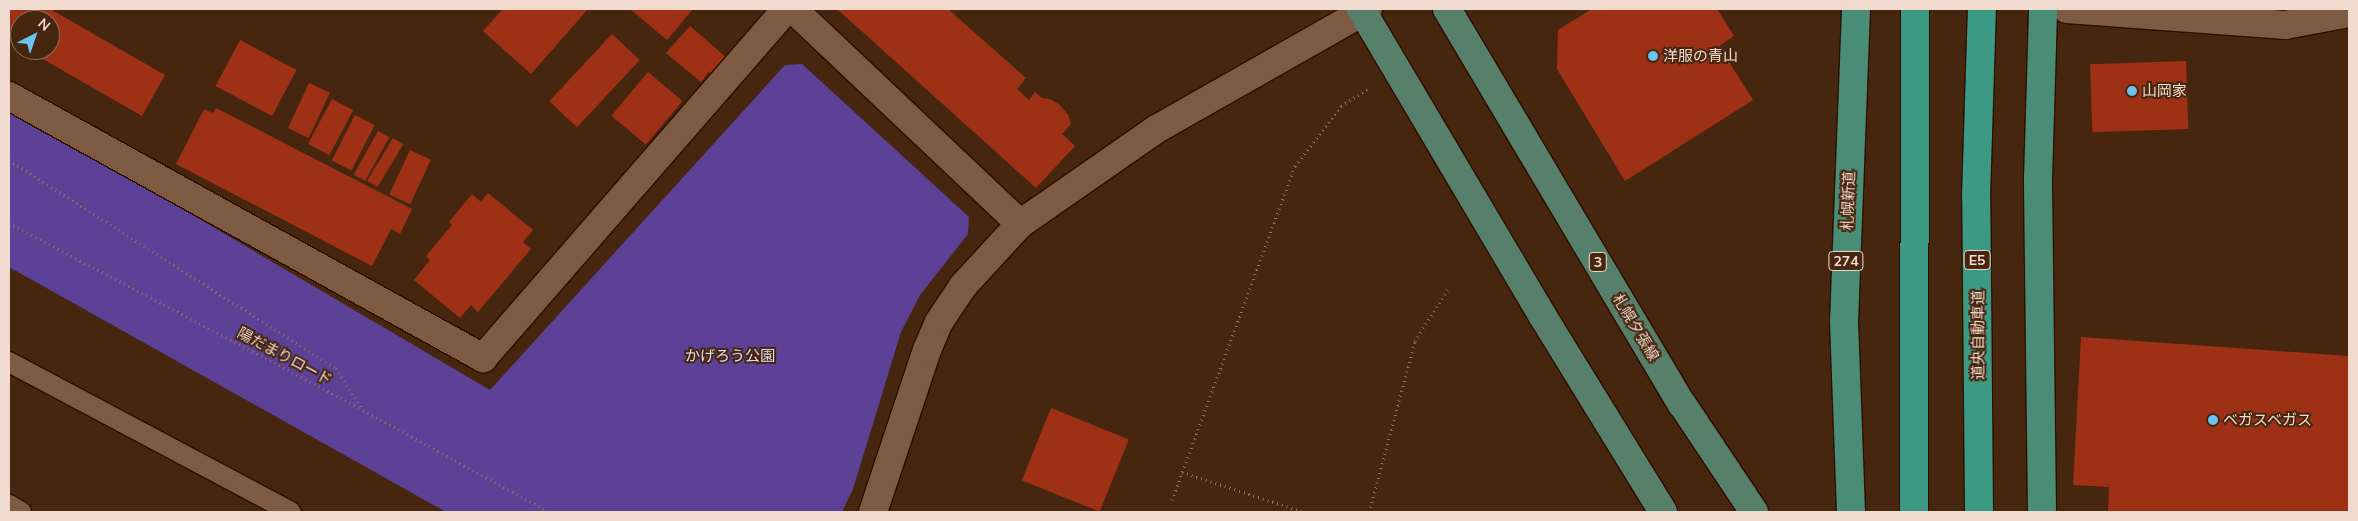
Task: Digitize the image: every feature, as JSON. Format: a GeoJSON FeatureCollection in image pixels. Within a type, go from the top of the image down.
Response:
{"type":"FeatureCollection","features":[{"type":"Feature","properties":{"kind":"highway","name":"札幌新道"},"geometry":{"type":"LineString","coordinates":[[1851,512],[1844,322],[1856,9]]}},
{"type":"Feature","properties":{"kind":"highway"},"geometry":{"type":"LineString","coordinates":[[1914,512],[1915,9]]}},
{"type":"Feature","properties":{"kind":"highway","name":"道央自動車道"},"geometry":{"type":"LineString","coordinates":[[1979,512],[1976,197],[1982,9]]}},
{"type":"Feature","properties":{"kind":"highway"},"geometry":{"type":"LineString","coordinates":[[2042,512],[2038,180],[2044,9]]}},
{"type":"Feature","properties":{"kind":"main road","name":"札幌夕張線"},"geometry":{"type":"LineString","coordinates":[[1447,9],[1682,404],[1754,512]]}},
{"type":"Feature","properties":{"kind":"main road"},"geometry":{"type":"LineString","coordinates":[[1364,10],[1397,71],[1542,315],[1663,512]]}},
{"type":"Feature","properties":{"kind":"street"},"geometry":{"type":"LineString","coordinates":[[9,96],[483,358],[786,9]]}},
{"type":"Feature","properties":{"kind":"street"},"geometry":{"type":"LineString","coordinates":[[793,9],[1020,224]]}},
{"type":"Feature","properties":{"kind":"street"},"geometry":{"type":"LineString","coordinates":[[2067,9],[2285,25],[2349,13]]}},
{"type":"Feature","properties":{"kind":"street"},"geometry":{"type":"LineString","coordinates":[[874,512],[927,350],[939,322],[963,286],[1020,224],[1155,130],[1364,10]]}},
{"type":"Feature","properties":{"kind":"lane"},"geometry":{"type":"LineString","coordinates":[[9,362],[291,512]]}},
{"type":"Feature","properties":{"kind":"lane"},"geometry":{"type":"LineString","coordinates":[[9,506],[21,512]]}},
{"type":"Feature","properties":{"kind":"path"},"geometry":{"type":"LineString","coordinates":[[1172,500],[1295,166],[1341,106],[1397,71]]}},
{"type":"Feature","properties":{"kind":"path"},"geometry":{"type":"LineString","coordinates":[[9,160],[336,368],[363,410]]}},
{"type":"Feature","properties":{"kind":"path","name":"陽だまりロード"},"geometry":{"type":"LineString","coordinates":[[9,223],[363,410],[549,512]]}},
{"type":"Feature","properties":{"kind":"path"},"geometry":{"type":"LineString","coordinates":[[1369,512],[1415,341],[1448,289]]}},
{"type":"Feature","properties":{"kind":"path"},"geometry":{"type":"LineString","coordinates":[[1182,472],[1304,512]]}},
{"type":"Feature","properties":{"kind":"green space","name":"かげろう公園"},"geometry":{"type":"Polygon","coordinates":[[[802,64],[969,217],[968,234],[920,295],[901,332],[853,489],[842,512],[446,512],[9,267],[9,107],[490,390],[785,65],[802,64]]]}},
{"type":"Feature","properties":{"kind":"building"},"geometry":{"type":"Polygon","coordinates":[[[9,9],[52,10],[10,10],[9,40],[9,9]]]}},
{"type":"Feature","properties":{"kind":"building"},"geometry":{"type":"Polygon","coordinates":[[[503,9],[588,9],[531,74],[483,31],[503,9]]]}},
{"type":"Feature","properties":{"kind":"building"},"geometry":{"type":"Polygon","coordinates":[[[630,9],[693,9],[667,40],[630,9]]]}},
{"type":"Feature","properties":{"kind":"building"},"geometry":{"type":"Polygon","coordinates":[[[837,9],[948,9],[1026,78],[1017,89],[1029,100],[1035,92],[1042,98],[1050,99],[1060,105],[1068,115],[1071,124],[1062,134],[1075,146],[1036,188],[837,9]]]}},
{"type":"Feature","properties":{"kind":"building"},"geometry":{"type":"Polygon","coordinates":[[[1592,9],[1717,9],[1734,36],[1719,46],[1753,100],[1625,181],[1557,69],[1558,30],[1592,9]]]}},
{"type":"Feature","properties":{"kind":"building"},"geometry":{"type":"Polygon","coordinates":[[[60,15],[165,75],[142,116],[44,60],[60,60],[60,15]]]}},
{"type":"Feature","properties":{"kind":"building"},"geometry":{"type":"Polygon","coordinates":[[[690,26],[728,59],[714,76],[709,72],[701,82],[666,53],[690,26]]]}},
{"type":"Feature","properties":{"kind":"building"},"geometry":{"type":"Polygon","coordinates":[[[612,34],[640,60],[577,127],[549,101],[612,34]]]}},
{"type":"Feature","properties":{"kind":"building"},"geometry":{"type":"Polygon","coordinates":[[[240,40],[297,70],[272,116],[216,86],[240,40]]]}},
{"type":"Feature","properties":{"kind":"building"},"geometry":{"type":"Polygon","coordinates":[[[2186,61],[2188,129],[2092,132],[2090,64],[2186,61]]]}},
{"type":"Feature","properties":{"kind":"building"},"geometry":{"type":"Polygon","coordinates":[[[648,72],[682,101],[646,145],[611,116],[648,72]]]}},
{"type":"Feature","properties":{"kind":"building"},"geometry":{"type":"Polygon","coordinates":[[[309,83],[330,93],[309,138],[288,128],[309,83]]]}},
{"type":"Feature","properties":{"kind":"building"},"geometry":{"type":"Polygon","coordinates":[[[332,99],[353,110],[329,155],[308,144],[332,99]]]}},
{"type":"Feature","properties":{"kind":"building"},"geometry":{"type":"Polygon","coordinates":[[[216,108],[412,209],[400,234],[391,229],[372,266],[176,164],[204,109],[213,113],[216,108]]]}},
{"type":"Feature","properties":{"kind":"building"},"geometry":{"type":"Polygon","coordinates":[[[355,115],[375,125],[351,170],[332,160],[355,115]]]}},
{"type":"Feature","properties":{"kind":"building"},"geometry":{"type":"Polygon","coordinates":[[[378,131],[389,137],[365,181],[354,175],[378,131]]]}},
{"type":"Feature","properties":{"kind":"building"},"geometry":{"type":"Polygon","coordinates":[[[393,138],[403,144],[378,187],[367,181],[393,138]]]}},
{"type":"Feature","properties":{"kind":"building"},"geometry":{"type":"Polygon","coordinates":[[[410,150],[431,160],[410,204],[389,194],[410,150]]]}},
{"type":"Feature","properties":{"kind":"building"},"geometry":{"type":"Polygon","coordinates":[[[488,193],[533,230],[523,242],[531,249],[478,312],[471,305],[460,318],[414,280],[430,260],[426,256],[452,225],[449,222],[472,194],[481,202],[488,193]]]}},
{"type":"Feature","properties":{"kind":"building","name":"ベガスベガス"},"geometry":{"type":"Polygon","coordinates":[[[2081,337],[2349,356],[2349,512],[2108,512],[2109,487],[2073,485],[2081,337]]]}},
{"type":"Feature","properties":{"kind":"building"},"geometry":{"type":"Polygon","coordinates":[[[1051,408],[1129,439],[1100,512],[1022,480],[1051,408]]]}},
{"type":"Feature","properties":{"kind":"place","name":"洋服の青山"},"geometry":{"type":"Point","coordinates":[1653,56]}},
{"type":"Feature","properties":{"kind":"place","name":"山岡家"},"geometry":{"type":"Point","coordinates":[2132,91]}},
{"type":"Feature","properties":{"kind":"place","name":"ベガスベガス"},"geometry":{"type":"Point","coordinates":[2213,420]}}]}
